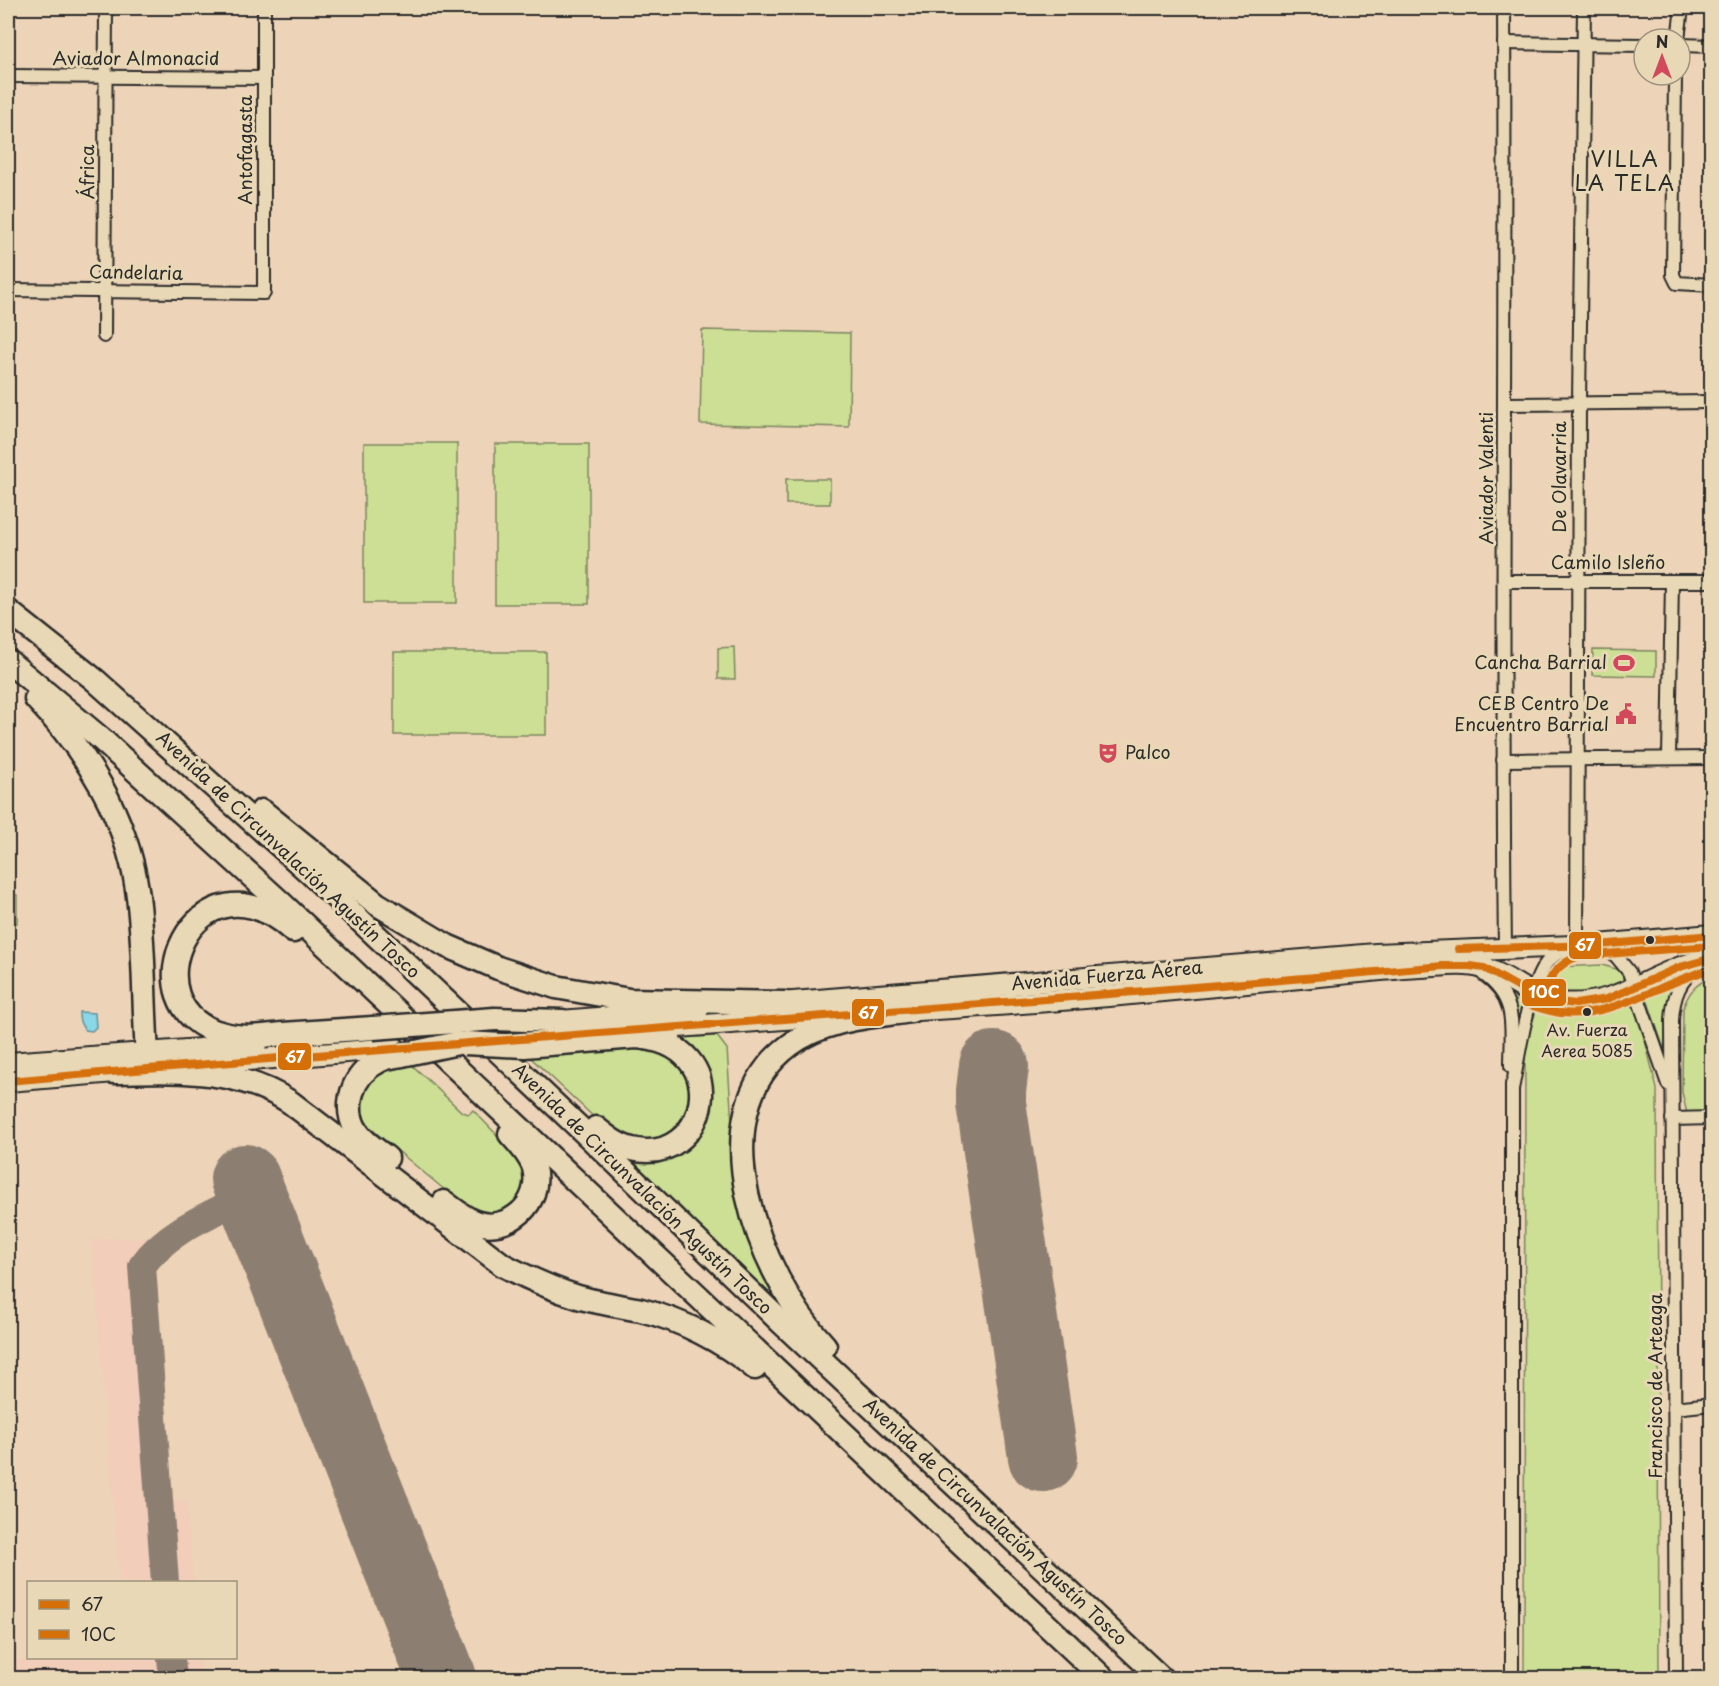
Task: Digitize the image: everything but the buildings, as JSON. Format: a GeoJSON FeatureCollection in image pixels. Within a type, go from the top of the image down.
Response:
{"type":"FeatureCollection","features":[{"type":"Feature","properties":{"kind":"highway"},"geometry":{"type":"LineString","coordinates":[[8,611],[106,670],[244,796],[432,976],[609,1138],[632,1149],[642,1151],[664,1148],[684,1136],[697,1117],[701,1105],[700,1080],[688,1058],[670,1045],[649,1038],[636,1037],[521,1043],[461,1043],[399,1052],[368,1067],[357,1082],[350,1102],[350,1113],[359,1134],[465,1217],[485,1224],[507,1222],[517,1216],[531,1199],[536,1178],[530,1158],[507,1131],[463,1090],[426,1039],[358,991],[283,922],[257,908],[235,906],[208,913],[188,931],[182,941],[175,965],[178,993],[191,1015],[212,1030],[246,1037],[377,1031],[499,1022],[562,1021]]}},
{"type":"Feature","properties":{"kind":"highway","name":"Avenida de Circunvalación Agustín Tosco"},"geometry":{"type":"LineString","coordinates":[[8,611],[95,680],[308,871],[1161,1678]]}},
{"type":"Feature","properties":{"kind":"highway"},"geometry":{"type":"LineString","coordinates":[[8,661],[117,753],[280,902],[1103,1678]]}},
{"type":"Feature","properties":{"kind":"highway"},"geometry":{"type":"LineString","coordinates":[[8,675],[32,695],[76,746],[104,792],[119,827],[132,866],[138,896],[147,1053]]}},
{"type":"Feature","properties":{"kind":"highway"},"geometry":{"type":"LineString","coordinates":[[244,796],[377,904],[432,938],[498,968],[556,987],[629,1000],[785,1003]]}},
{"type":"Feature","properties":{"kind":"highway"},"geometry":{"type":"LineString","coordinates":[[894,1427],[792,1305],[774,1273],[748,1201],[743,1143],[747,1111],[755,1088],[766,1068],[790,1045],[806,1035],[833,1024],[912,1011]]}},
{"type":"Feature","properties":{"kind":"highway"},"geometry":{"type":"LineString","coordinates":[[114,1072],[208,1073],[242,1080],[279,1095],[503,1264],[534,1281],[563,1292],[675,1321],[735,1353],[770,1381],[839,1445],[916,1503]]}},
{"type":"Feature","properties":{"kind":"main road","name":"Avenida Fuerza Aérea"},"geometry":{"type":"LineString","coordinates":[[562,1021],[1376,954],[1598,945],[1712,935]]}},
{"type":"Feature","properties":{"kind":"main road","name":"Avenida Fuerza Aérea"},"geometry":{"type":"LineString","coordinates":[[521,1043],[819,1015],[912,1011],[1466,965],[1499,974],[1532,994],[1560,1002],[1576,1003],[1607,999],[1635,989],[1680,967],[1712,959]]}},
{"type":"Feature","properties":{"kind":"main road"},"geometry":{"type":"LineString","coordinates":[[1118,975],[1119,994]]}},
{"type":"Feature","properties":{"kind":"main road"},"geometry":{"type":"LineString","coordinates":[[8,1063],[147,1053],[377,1031]]}},
{"type":"Feature","properties":{"kind":"main road"},"geometry":{"type":"LineString","coordinates":[[8,1081],[399,1052]]}},
{"type":"Feature","properties":{"kind":"street","name":"África"},"geometry":{"type":"LineString","coordinates":[[104,336],[106,8]]}},
{"type":"Feature","properties":{"kind":"street","name":"Antofagasta"},"geometry":{"type":"LineString","coordinates":[[264,8],[264,293]]}},
{"type":"Feature","properties":{"kind":"street","name":"Aviador Valenti"},"geometry":{"type":"LineString","coordinates":[[1504,8],[1505,950]]}},
{"type":"Feature","properties":{"kind":"street","name":"De Olavarria"},"geometry":{"type":"LineString","coordinates":[[1577,946],[1576,760],[1584,8]]}},
{"type":"Feature","properties":{"kind":"street"},"geometry":{"type":"LineString","coordinates":[[1680,27],[1682,8]]}},
{"type":"Feature","properties":{"kind":"street"},"geometry":{"type":"LineString","coordinates":[[1504,43],[1632,45]]}},
{"type":"Feature","properties":{"kind":"street"},"geometry":{"type":"LineString","coordinates":[[1692,45],[1712,46]]}},
{"type":"Feature","properties":{"kind":"street","name":"Aviador Almonacid"},"geometry":{"type":"LineString","coordinates":[[8,76],[264,78]]}},
{"type":"Feature","properties":{"kind":"street"},"geometry":{"type":"LineString","coordinates":[[1675,87],[1673,275],[1677,283],[1712,285]]}},
{"type":"Feature","properties":{"kind":"street","name":"Candelaria"},"geometry":{"type":"LineString","coordinates":[[8,291],[264,293]]}},
{"type":"Feature","properties":{"kind":"street"},"geometry":{"type":"LineString","coordinates":[[1505,404],[1712,402]]}},
{"type":"Feature","properties":{"kind":"street","name":"Camilo Isleño"},"geometry":{"type":"LineString","coordinates":[[1504,581],[1712,581]]}},
{"type":"Feature","properties":{"kind":"street"},"geometry":{"type":"LineString","coordinates":[[1669,758],[1671,581]]}},
{"type":"Feature","properties":{"kind":"street"},"geometry":{"type":"LineString","coordinates":[[1503,760],[1712,758]]}},
{"type":"Feature","properties":{"kind":"street","name":"Francisco de Arteaga"},"geometry":{"type":"LineString","coordinates":[[1598,945],[1611,951],[1629,972],[1672,1093]]}},
{"type":"Feature","properties":{"kind":"street"},"geometry":{"type":"LineString","coordinates":[[1512,1089],[1532,994],[1540,973],[1550,959],[1563,950],[1577,946]]}},
{"type":"Feature","properties":{"kind":"street","name":"Francisco de Arteaga"},"geometry":{"type":"LineString","coordinates":[[1676,1678],[1671,1021],[1674,999],[1680,985],[1690,973],[1712,959]]}},
{"type":"Feature","properties":{"kind":"street"},"geometry":{"type":"LineString","coordinates":[[1466,965],[1495,983],[1506,997],[1511,1020],[1512,1678]]}},
{"type":"Feature","properties":{"kind":"street"},"geometry":{"type":"LineString","coordinates":[[1672,1119],[1712,1118]]}},
{"type":"Feature","properties":{"kind":"street"},"geometry":{"type":"LineString","coordinates":[[1674,1407],[1712,1404]]}},
{"type":"Feature","properties":{"kind":"shaded area"},"geometry":{"type":"Polygon","coordinates":[[[149,1237],[171,1502],[186,1501],[193,1581],[120,1581],[92,1240],[149,1237]]]}},
{"type":"Feature","properties":{"kind":"shaded area"},"geometry":{"type":"Polygon","coordinates":[[[198,1659],[200,1678],[8,1678],[8,1661],[198,1659]]]}},
{"type":"Feature","properties":{"kind":"green space"},"geometry":{"type":"Polygon","coordinates":[[[702,330],[850,333],[849,427],[700,424],[702,330]]]}},
{"type":"Feature","properties":{"kind":"green space"},"geometry":{"type":"Polygon","coordinates":[[[364,443],[457,443],[457,603],[364,603],[364,443]]]}},
{"type":"Feature","properties":{"kind":"green space"},"geometry":{"type":"Polygon","coordinates":[[[495,444],[589,444],[589,604],[495,604],[495,444]]]}},
{"type":"Feature","properties":{"kind":"green space"},"geometry":{"type":"Polygon","coordinates":[[[786,479],[830,479],[830,504],[786,504],[786,479]]]}},
{"type":"Feature","properties":{"kind":"green space"},"geometry":{"type":"Polygon","coordinates":[[[734,647],[735,679],[718,679],[718,648],[734,647]]]}},
{"type":"Feature","properties":{"kind":"green space","name":"Cancha Barrial"},"geometry":{"type":"Polygon","coordinates":[[[1593,650],[1656,651],[1656,676],[1592,675],[1593,650]]]}},
{"type":"Feature","properties":{"kind":"green space"},"geometry":{"type":"Polygon","coordinates":[[[394,652],[546,652],[546,735],[394,735],[394,652]]]}},
{"type":"Feature","properties":{"kind":"green space"},"geometry":{"type":"Polygon","coordinates":[[[8,895],[17,895],[17,923],[8,923],[8,895]]]}},
{"type":"Feature","properties":{"kind":"green space"},"geometry":{"type":"Polygon","coordinates":[[[1602,965],[1619,970],[1623,982],[1609,991],[1593,994],[1568,993],[1548,984],[1548,976],[1560,967],[1602,965]]]}},
{"type":"Feature","properties":{"kind":"green space"},"geometry":{"type":"Polygon","coordinates":[[[1711,977],[1711,1112],[1687,1114],[1682,1092],[1683,1009],[1693,989],[1711,977]]]}},
{"type":"Feature","properties":{"kind":"green space"},"geometry":{"type":"Polygon","coordinates":[[[1673,979],[1664,1049],[1644,990],[1673,979]]]}},
{"type":"Feature","properties":{"kind":"green space"},"geometry":{"type":"Polygon","coordinates":[[[1515,993],[1528,998],[1517,1038],[1515,993]]]}},
{"type":"Feature","properties":{"kind":"green space"},"geometry":{"type":"Polygon","coordinates":[[[1634,996],[1657,1089],[1659,1678],[1524,1678],[1525,1047],[1538,1004],[1634,996]]]}},
{"type":"Feature","properties":{"kind":"green space"},"geometry":{"type":"Polygon","coordinates":[[[717,1036],[727,1049],[735,1168],[781,1303],[746,1274],[621,1152],[635,1156],[706,1113],[677,1042],[679,1038],[717,1036]]]}},
{"type":"Feature","properties":{"kind":"green space"},"geometry":{"type":"Polygon","coordinates":[[[627,1049],[657,1053],[685,1066],[694,1103],[671,1137],[634,1142],[598,1121],[530,1057],[627,1049]]]}},
{"type":"Feature","properties":{"kind":"green space"},"geometry":{"type":"Polygon","coordinates":[[[399,1064],[413,1066],[462,1112],[469,1114],[473,1110],[520,1159],[527,1178],[518,1203],[499,1215],[478,1214],[458,1201],[368,1126],[362,1112],[361,1100],[371,1075],[399,1064]]]}},
{"type":"Feature","properties":{"kind":"water"},"geometry":{"type":"Polygon","coordinates":[[[79,1012],[95,1013],[96,1027],[92,1031],[83,1028],[79,1012]]]}},
{"type":"Feature","properties":{"kind":"taxiway"},"geometry":{"type":"LineString","coordinates":[[165,1581],[142,1266],[152,1253],[178,1232],[251,1194]]}},
{"type":"Feature","properties":{"kind":"taxiway"},"geometry":{"type":"LineString","coordinates":[[171,1659],[173,1678]]}},
{"type":"Feature","properties":{"kind":"runway"},"geometry":{"type":"LineString","coordinates":[[994,1066],[991,1103],[1043,1457]]}},
{"type":"Feature","properties":{"kind":"runway"},"geometry":{"type":"LineString","coordinates":[[245,1179],[442,1678]]}},
{"type":"Feature","properties":{"kind":"transit line","name":"67"},"geometry":{"type":"LineString","coordinates":[[1458,949],[1598,945],[1712,935]]}},
{"type":"Feature","properties":{"kind":"transit line","name":"10C"},"geometry":{"type":"LineString","coordinates":[[1542,998],[1559,967],[1579,956],[1712,946]]}},
{"type":"Feature","properties":{"kind":"transit line","name":"67"},"geometry":{"type":"LineString","coordinates":[[8,1081],[1443,966],[1484,968],[1532,995],[1576,1004],[1607,999],[1680,967],[1712,958]]}},
{"type":"Feature","properties":{"kind":"transit line","name":"10C"},"geometry":{"type":"LineString","coordinates":[[1530,1005],[1561,1013],[1600,1010],[1619,1005],[1712,969]]}},
{"type":"Feature","properties":{"kind":"place","name":"Cancha Barrial"},"geometry":{"type":"Point","coordinates":[1624,663]}},
{"type":"Feature","properties":{"kind":"place","name":"CEB Centro De Encuentro Barrial"},"geometry":{"type":"Point","coordinates":[1626,714]}},
{"type":"Feature","properties":{"kind":"place","name":"Palco"},"geometry":{"type":"Point","coordinates":[1108,753]}},
{"type":"Feature","properties":{"kind":"place","name":"Av. Fuerza Aerea 5085"},"geometry":{"type":"Point","coordinates":[1587,1012]}},
{"type":"Feature","properties":{"kind":"district","name":"VILLA LA TELA"},"geometry":{"type":"Point","coordinates":[1625,172]}}]}
